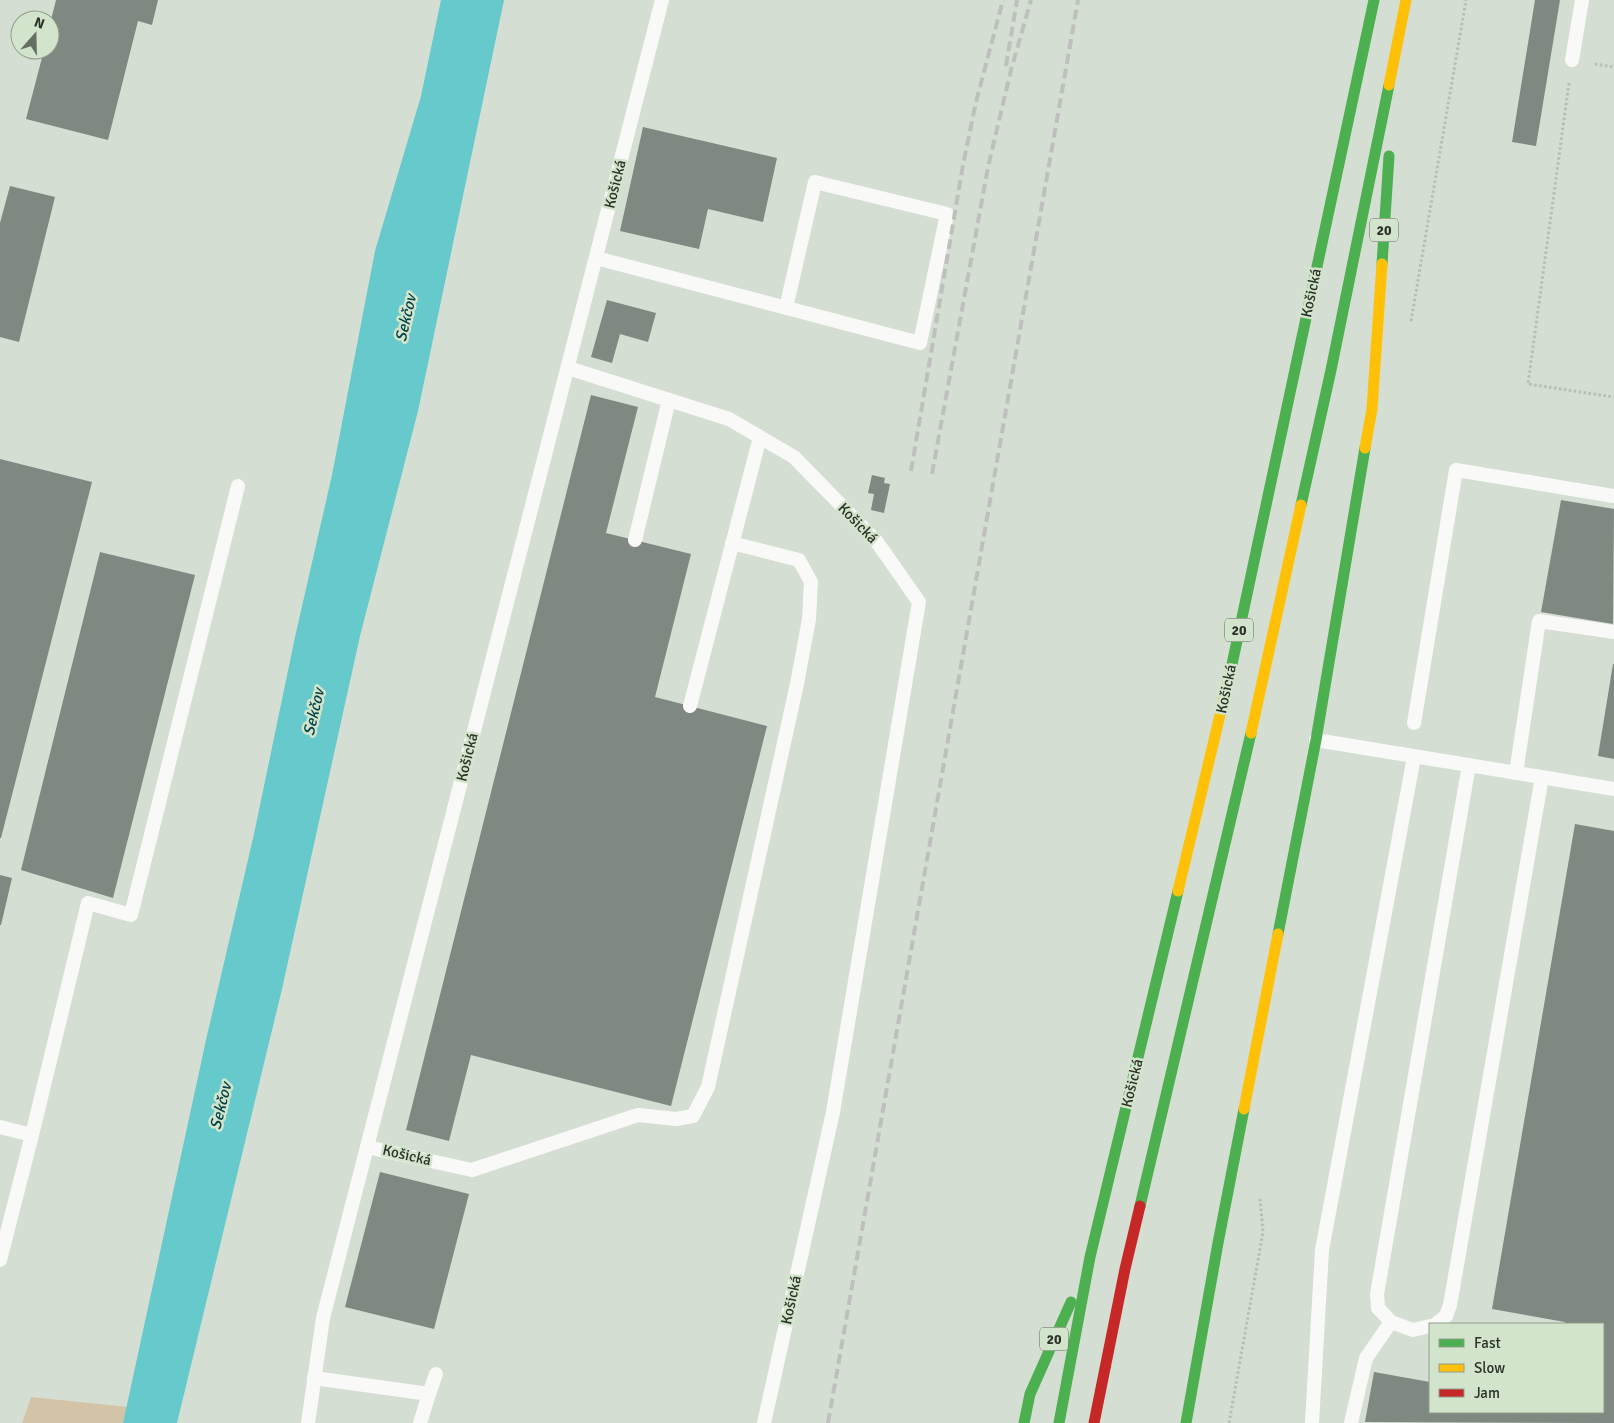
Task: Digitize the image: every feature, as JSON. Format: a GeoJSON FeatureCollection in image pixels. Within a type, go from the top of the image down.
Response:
{"type":"FeatureCollection","features":[{"type":"Feature","properties":{"kind":"main road","name":"Košická"},"geometry":{"type":"LineString","coordinates":[[1090,1257],[1221,714],[1374,0]]}},
{"type":"Feature","properties":{"kind":"main road","name":"20"},"geometry":{"type":"LineString","coordinates":[[1186,1423],[1218,1243],[1316,740],[1372,409],[1396,50],[1406,0]]}},
{"type":"Feature","properties":{"kind":"main road"},"geometry":{"type":"LineString","coordinates":[[1094,1423],[1125,1269],[1236,801],[1331,370],[1396,50]]}},
{"type":"Feature","properties":{"kind":"main road","name":"20"},"geometry":{"type":"LineString","coordinates":[[1024,1423],[1030,1394],[1090,1257]]}},
{"type":"Feature","properties":{"kind":"main road"},"geometry":{"type":"LineString","coordinates":[[1058,1423],[1090,1257]]}},
{"type":"Feature","properties":{"kind":"lane","name":"Košická"},"geometry":{"type":"LineString","coordinates":[[308,1423],[323,1318],[662,0]]}},
{"type":"Feature","properties":{"kind":"lane"},"geometry":{"type":"LineString","coordinates":[[1572,60],[1582,0]]}},
{"type":"Feature","properties":{"kind":"lane"},"geometry":{"type":"LineString","coordinates":[[596,258],[786,308],[920,343],[947,214],[814,182],[786,308]]}},
{"type":"Feature","properties":{"kind":"lane","name":"Košická"},"geometry":{"type":"LineString","coordinates":[[568,368],[729,419],[794,457],[877,542],[919,602],[833,1112],[764,1423]]}},
{"type":"Feature","properties":{"kind":"lane"},"geometry":{"type":"LineString","coordinates":[[635,540],[669,400]]}},
{"type":"Feature","properties":{"kind":"lane"},"geometry":{"type":"LineString","coordinates":[[690,706],[760,437]]}},
{"type":"Feature","properties":{"kind":"lane"},"geometry":{"type":"LineString","coordinates":[[1414,722],[1456,470],[1614,496]]}},
{"type":"Feature","properties":{"kind":"lane"},"geometry":{"type":"LineString","coordinates":[[0,1260],[88,903],[131,915],[238,486]]}},
{"type":"Feature","properties":{"kind":"lane","name":"Košická"},"geometry":{"type":"LineString","coordinates":[[367,1147],[472,1170],[638,1115],[676,1119],[693,1116],[708,1086],[809,619],[811,582],[799,560],[732,543]]}},
{"type":"Feature","properties":{"kind":"lane"},"geometry":{"type":"LineString","coordinates":[[1516,773],[1539,621],[1614,632]]}},
{"type":"Feature","properties":{"kind":"lane"},"geometry":{"type":"LineString","coordinates":[[1316,740],[1614,789]]}},
{"type":"Feature","properties":{"kind":"lane"},"geometry":{"type":"LineString","coordinates":[[1312,1423],[1322,1250],[1414,756]]}},
{"type":"Feature","properties":{"kind":"lane"},"geometry":{"type":"LineString","coordinates":[[1429,1326],[1413,1330],[1391,1322],[1378,1308],[1377,1294],[1469,765]]}},
{"type":"Feature","properties":{"kind":"lane"},"geometry":{"type":"LineString","coordinates":[[1437,1323],[1446,1316],[1450,1305],[1542,777]]}},
{"type":"Feature","properties":{"kind":"lane"},"geometry":{"type":"LineString","coordinates":[[0,1127],[32,1135]]}},
{"type":"Feature","properties":{"kind":"lane"},"geometry":{"type":"LineString","coordinates":[[1351,1423],[1366,1358],[1391,1322]]}},
{"type":"Feature","properties":{"kind":"lane"},"geometry":{"type":"LineString","coordinates":[[420,1423],[436,1374]]}},
{"type":"Feature","properties":{"kind":"lane"},"geometry":{"type":"LineString","coordinates":[[314,1378],[429,1394]]}},
{"type":"Feature","properties":{"kind":"path"},"geometry":{"type":"LineString","coordinates":[[1572,60],[1528,384],[1614,397]]}},
{"type":"Feature","properties":{"kind":"shaded area"},"geometry":{"type":"Polygon","coordinates":[[[31,1397],[128,1407],[123,1423],[22,1423],[31,1397]]]}},
{"type":"Feature","properties":{"kind":"water","name":"Sekčov"},"geometry":{"type":"Polygon","coordinates":[[[441,0],[504,0],[418,411],[360,636],[282,989],[177,1423],[123,1423],[332,475],[375,251],[421,96],[441,0]]]}},
{"type":"Feature","properties":{"kind":"building"},"geometry":{"type":"Polygon","coordinates":[[[56,0],[158,0],[152,25],[138,21],[108,140],[26,119],[41,60],[60,60],[60,10],[54,10],[56,0]]]}},
{"type":"Feature","properties":{"kind":"building"},"geometry":{"type":"Polygon","coordinates":[[[1535,0],[1560,0],[1536,146],[1512,142],[1535,0]]]}},
{"type":"Feature","properties":{"kind":"building"},"geometry":{"type":"Polygon","coordinates":[[[643,127],[777,158],[763,222],[708,209],[699,249],[620,231],[643,127]]]}},
{"type":"Feature","properties":{"kind":"building"},"geometry":{"type":"Polygon","coordinates":[[[10,186],[55,197],[19,342],[0,337],[0,223],[10,186]]]}},
{"type":"Feature","properties":{"kind":"building"},"geometry":{"type":"Polygon","coordinates":[[[607,300],[656,313],[648,342],[620,334],[612,363],[591,357],[607,300]]]}},
{"type":"Feature","properties":{"kind":"building"},"geometry":{"type":"Polygon","coordinates":[[[591,395],[638,407],[606,533],[691,554],[655,697],[767,726],[671,1106],[471,1055],[449,1141],[406,1130],[591,395]]]}},
{"type":"Feature","properties":{"kind":"building"},"geometry":{"type":"Polygon","coordinates":[[[0,459],[92,482],[1,838],[0,838],[0,459]]]}},
{"type":"Feature","properties":{"kind":"building"},"geometry":{"type":"Polygon","coordinates":[[[872,475],[885,478],[884,483],[890,484],[884,513],[871,510],[874,494],[868,493],[872,475]]]}},
{"type":"Feature","properties":{"kind":"building"},"geometry":{"type":"Polygon","coordinates":[[[1561,500],[1614,509],[1613,624],[1541,612],[1561,500]]]}},
{"type":"Feature","properties":{"kind":"building"},"geometry":{"type":"Polygon","coordinates":[[[100,552],[195,575],[113,898],[21,870],[100,552]]]}},
{"type":"Feature","properties":{"kind":"building"},"geometry":{"type":"Polygon","coordinates":[[[1614,664],[1614,759],[1598,756],[1614,664]]]}},
{"type":"Feature","properties":{"kind":"building"},"geometry":{"type":"Polygon","coordinates":[[[1575,824],[1614,831],[1614,1423],[1365,1422],[1374,1372],[1429,1382],[1429,1413],[1604,1413],[1604,1323],[1565,1323],[1492,1309],[1575,824]]]}},
{"type":"Feature","properties":{"kind":"building"},"geometry":{"type":"Polygon","coordinates":[[[0,875],[12,878],[1,925],[0,925],[0,875]]]}},
{"type":"Feature","properties":{"kind":"building"},"geometry":{"type":"Polygon","coordinates":[[[380,1172],[469,1194],[434,1329],[345,1307],[380,1172]]]}},
{"type":"Feature","properties":{"kind":"railway"},"geometry":{"type":"LineString","coordinates":[[911,471],[963,165],[976,102],[1003,0]]}},
{"type":"Feature","properties":{"kind":"railway"},"geometry":{"type":"LineString","coordinates":[[1006,66],[1017,0]]}},
{"type":"Feature","properties":{"kind":"railway"},"geometry":{"type":"LineString","coordinates":[[932,474],[988,167],[1011,70],[1031,0]]}},
{"type":"Feature","properties":{"kind":"railway"},"geometry":{"type":"LineString","coordinates":[[828,1423],[1078,0]]}},
{"type":"Feature","properties":{"kind":"traffic: fast"},"geometry":{"type":"LineString","coordinates":[[1231,669],[1374,0]]}},
{"type":"Feature","properties":{"kind":"traffic: fast"},"geometry":{"type":"LineString","coordinates":[[1301,505],[1331,370],[1389,85]]}},
{"type":"Feature","properties":{"kind":"traffic: fast"},"geometry":{"type":"LineString","coordinates":[[1382,264],[1389,156]]}},
{"type":"Feature","properties":{"kind":"traffic: fast"},"geometry":{"type":"LineString","coordinates":[[1278,934],[1316,740],[1365,448]]}},
{"type":"Feature","properties":{"kind":"traffic: fast"},"geometry":{"type":"LineString","coordinates":[[1140,1206],[1251,733]]}},
{"type":"Feature","properties":{"kind":"traffic: fast"},"geometry":{"type":"LineString","coordinates":[[1059,1423],[1090,1257],[1178,891]]}},
{"type":"Feature","properties":{"kind":"traffic: fast"},"geometry":{"type":"LineString","coordinates":[[1186,1423],[1244,1109]]}},
{"type":"Feature","properties":{"kind":"traffic: fast"},"geometry":{"type":"LineString","coordinates":[[1024,1423],[1030,1394],[1071,1302]]}},
{"type":"Feature","properties":{"kind":"traffic: slow"},"geometry":{"type":"LineString","coordinates":[[1389,85],[1406,0]]}},
{"type":"Feature","properties":{"kind":"traffic: slow"},"geometry":{"type":"LineString","coordinates":[[1365,448],[1372,409],[1382,264]]}},
{"type":"Feature","properties":{"kind":"traffic: slow"},"geometry":{"type":"LineString","coordinates":[[1251,733],[1301,505]]}},
{"type":"Feature","properties":{"kind":"traffic: slow"},"geometry":{"type":"LineString","coordinates":[[1178,891],[1231,669]]}},
{"type":"Feature","properties":{"kind":"traffic: slow"},"geometry":{"type":"LineString","coordinates":[[1244,1109],[1278,934]]}},
{"type":"Feature","properties":{"kind":"traffic: jam"},"geometry":{"type":"LineString","coordinates":[[1094,1423],[1125,1269],[1140,1206]]}}]}
